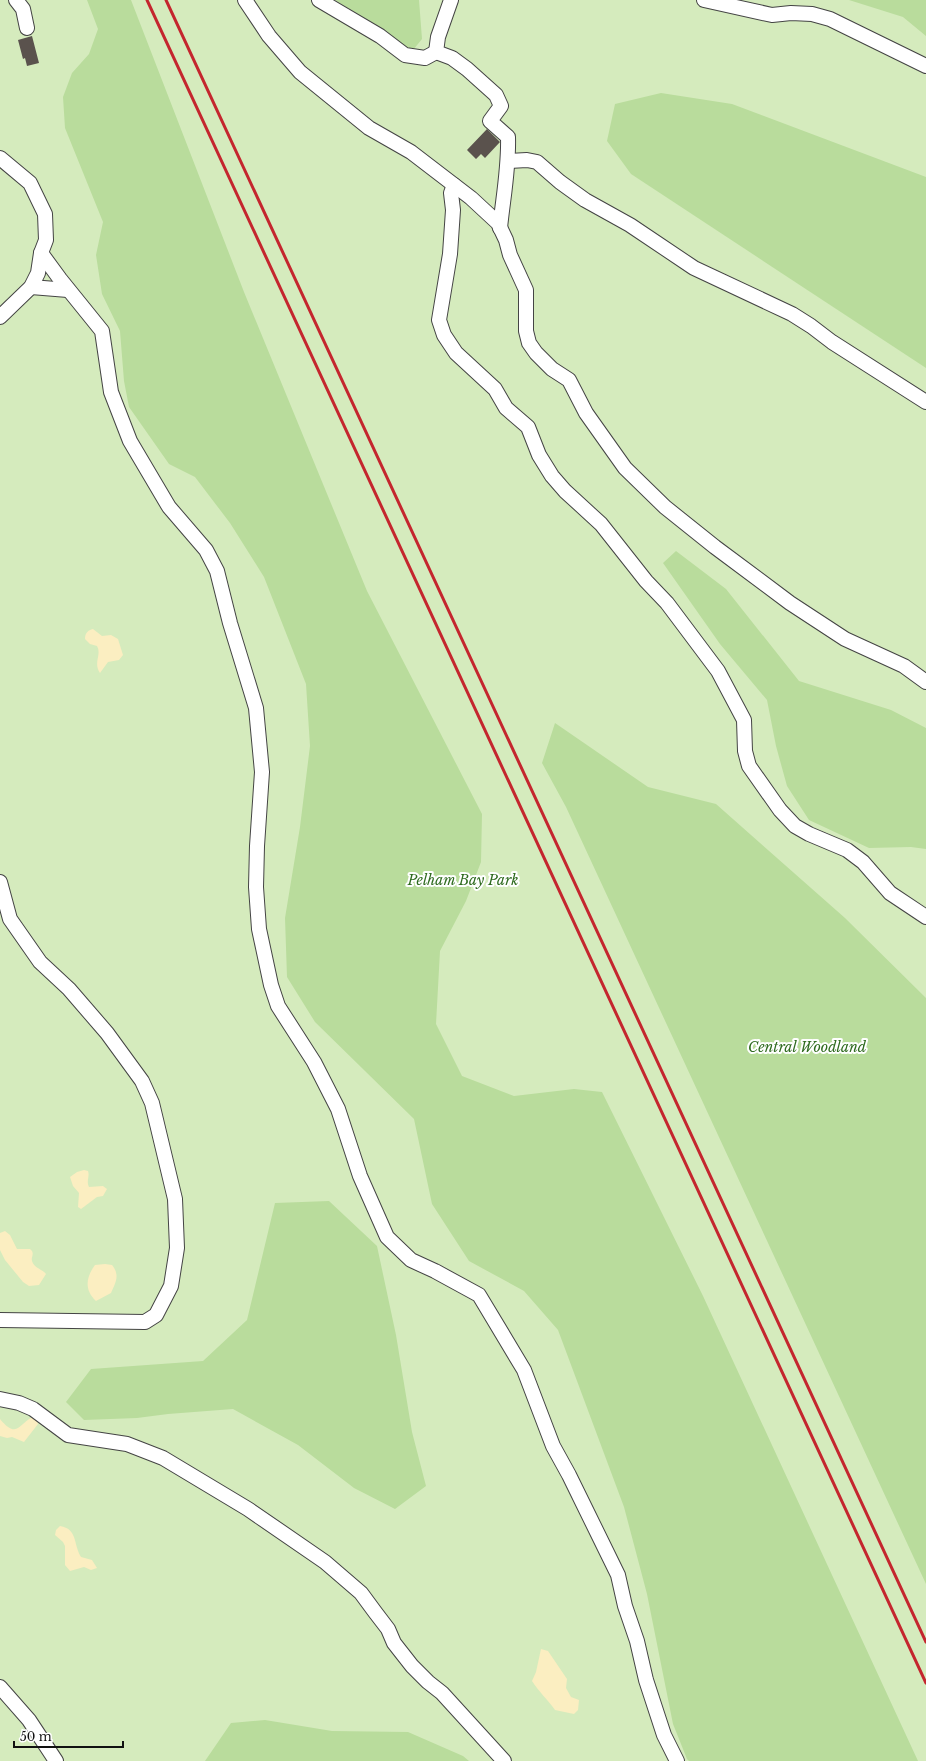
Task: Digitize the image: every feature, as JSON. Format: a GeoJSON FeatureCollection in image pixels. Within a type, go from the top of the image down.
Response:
{"type":"FeatureCollection","features":[{"type":"Feature","properties":{"kind":"lane"},"geometry":{"type":"LineString","coordinates":[[16,0],[23,10],[27,28]]}},
{"type":"Feature","properties":{"kind":"lane"},"geometry":{"type":"LineString","coordinates":[[245,0],[269,36],[300,72],[369,128],[411,152],[454,185],[498,222],[506,240],[510,255],[526,290],[526,331],[529,343],[552,369],[569,380],[586,413],[625,468],[665,507],[715,547],[790,603],[845,639],[904,666],[926,682]]}},
{"type":"Feature","properties":{"kind":"lane"},"geometry":{"type":"LineString","coordinates":[[319,0],[380,36],[405,55],[425,58],[436,52],[452,58],[496,95],[501,106],[490,121],[508,137],[509,161],[504,186],[500,228]]}},
{"type":"Feature","properties":{"kind":"lane"},"geometry":{"type":"LineString","coordinates":[[436,52],[438,37],[451,0]]}},
{"type":"Feature","properties":{"kind":"lane"},"geometry":{"type":"LineString","coordinates":[[704,0],[772,15],[791,13],[812,14],[830,19],[926,66]]}},
{"type":"Feature","properties":{"kind":"lane"},"geometry":{"type":"LineString","coordinates":[[0,158],[30,183],[45,214],[46,240],[41,253],[38,273],[30,287],[0,317]]}},
{"type":"Feature","properties":{"kind":"lane"},"geometry":{"type":"LineString","coordinates":[[509,161],[527,160],[537,162],[560,182],[586,200],[630,226],[694,268],[792,314],[832,342],[926,402]]}},
{"type":"Feature","properties":{"kind":"lane"},"geometry":{"type":"LineString","coordinates":[[454,185],[451,194],[453,210],[450,254],[439,320],[444,335],[456,353],[495,389],[506,408],[528,427],[539,455],[552,476],[565,491],[600,524],[646,581],[667,603],[718,671],[744,720],[745,751],[749,766],[780,810],[795,826],[809,834],[847,850],[858,858],[890,893],[926,917]]}},
{"type":"Feature","properties":{"kind":"lane"},"geometry":{"type":"LineString","coordinates":[[41,253],[68,290],[102,331],[111,392],[130,441],[169,507],[206,550],[217,571],[230,623],[256,708],[262,772],[256,887],[259,929],[271,985],[278,1006],[314,1062],[338,1109],[360,1176],[387,1237],[411,1260],[435,1271],[479,1295],[524,1370],[553,1446],[569,1475],[618,1575],[625,1606],[637,1640],[646,1680],[664,1735],[676,1761]]}},
{"type":"Feature","properties":{"kind":"lane"},"geometry":{"type":"LineString","coordinates":[[30,287],[68,290]]}},
{"type":"Feature","properties":{"kind":"lane"},"geometry":{"type":"LineString","coordinates":[[0,882],[10,919],[40,962],[69,989],[107,1033],[142,1082],[152,1103],[175,1199],[177,1248],[171,1286],[156,1315],[144,1322],[0,1320]]}},
{"type":"Feature","properties":{"kind":"lane"},"geometry":{"type":"LineString","coordinates":[[0,1399],[19,1403],[33,1409],[68,1434],[127,1444],[163,1458],[248,1509],[325,1562],[361,1593],[388,1630],[394,1643],[412,1666],[428,1682],[442,1692],[504,1761]]}},
{"type":"Feature","properties":{"kind":"lane"},"geometry":{"type":"LineString","coordinates":[[0,1687],[29,1720],[56,1761]]}},
{"type":"Feature","properties":{"kind":"green space","name":"Pelham Bay Park"},"geometry":{"type":"Polygon","coordinates":[[[0,0],[926,0],[926,1761],[0,1761],[0,0]]]}},
{"type":"Feature","properties":{"kind":"green space"},"geometry":{"type":"Polygon","coordinates":[[[87,0],[131,0],[244,292],[367,591],[482,814],[481,862],[466,901],[440,951],[436,1024],[462,1076],[514,1096],[574,1089],[602,1092],[703,1296],[918,1761],[689,1761],[687,1759],[673,1724],[647,1594],[624,1507],[558,1330],[524,1291],[469,1261],[432,1204],[414,1119],[315,1022],[287,977],[285,918],[300,827],[310,746],[306,684],[264,577],[230,523],[195,477],[169,464],[129,407],[124,381],[120,331],[102,294],[96,255],[103,222],[65,128],[63,97],[72,73],[89,54],[98,29],[87,0]]]}},
{"type":"Feature","properties":{"kind":"green space"},"geometry":{"type":"Polygon","coordinates":[[[335,0],[419,0],[422,39],[413,50],[402,47],[376,26],[335,0]]]}},
{"type":"Feature","properties":{"kind":"green space"},"geometry":{"type":"Polygon","coordinates":[[[849,0],[926,0],[926,36],[903,17],[849,0]]]}},
{"type":"Feature","properties":{"kind":"green space"},"geometry":{"type":"Polygon","coordinates":[[[661,93],[732,104],[926,177],[926,368],[631,174],[607,141],[615,104],[661,93]]]}},
{"type":"Feature","properties":{"kind":"green space"},"geometry":{"type":"Polygon","coordinates":[[[676,551],[726,589],[799,681],[891,710],[926,728],[926,849],[911,847],[869,848],[809,820],[787,786],[776,746],[767,700],[720,644],[663,563],[676,551]]]}},
{"type":"Feature","properties":{"kind":"green space","name":"Central Woodland"},"geometry":{"type":"Polygon","coordinates":[[[555,723],[648,787],[716,804],[845,918],[926,998],[926,1584],[566,807],[542,763],[555,723]]]}},
{"type":"Feature","properties":{"kind":"green space"},"geometry":{"type":"Polygon","coordinates":[[[329,1201],[377,1246],[396,1335],[412,1432],[426,1486],[395,1509],[354,1488],[298,1445],[233,1409],[137,1418],[84,1420],[66,1402],[91,1369],[203,1361],[247,1320],[275,1203],[329,1201]]]}},
{"type":"Feature","properties":{"kind":"green space"},"geometry":{"type":"Polygon","coordinates":[[[265,1720],[332,1731],[408,1732],[463,1756],[469,1761],[205,1761],[231,1723],[265,1720]]]}},
{"type":"Feature","properties":{"kind":"sand"},"geometry":{"type":"Polygon","coordinates":[[[93,629],[102,636],[111,635],[118,639],[123,655],[119,660],[108,662],[100,673],[97,665],[99,652],[97,646],[90,644],[85,639],[87,632],[93,629]]]}},
{"type":"Feature","properties":{"kind":"sand"},"geometry":{"type":"Polygon","coordinates":[[[84,1170],[88,1171],[89,1187],[103,1186],[107,1189],[103,1196],[97,1197],[81,1209],[78,1207],[79,1193],[73,1186],[70,1177],[77,1172],[84,1170]]]}},
{"type":"Feature","properties":{"kind":"sand"},"geometry":{"type":"Polygon","coordinates":[[[5,1231],[10,1235],[17,1249],[30,1249],[32,1251],[33,1263],[46,1274],[39,1285],[29,1286],[23,1282],[5,1260],[0,1250],[0,1233],[5,1231]]]}},
{"type":"Feature","properties":{"kind":"sand"},"geometry":{"type":"Polygon","coordinates":[[[95,1265],[112,1265],[117,1275],[116,1282],[111,1293],[96,1301],[92,1297],[88,1288],[88,1279],[95,1265]]]}},
{"type":"Feature","properties":{"kind":"sand"},"geometry":{"type":"Polygon","coordinates":[[[36,1416],[38,1424],[24,1442],[12,1437],[7,1438],[0,1436],[0,1419],[6,1426],[11,1429],[15,1429],[19,1428],[30,1418],[36,1416]]]}},
{"type":"Feature","properties":{"kind":"sand"},"geometry":{"type":"Polygon","coordinates":[[[60,1526],[70,1530],[81,1557],[92,1560],[97,1568],[91,1570],[84,1567],[70,1571],[65,1565],[65,1546],[63,1542],[55,1535],[56,1530],[60,1526]]]}},
{"type":"Feature","properties":{"kind":"sand"},"geometry":{"type":"Polygon","coordinates":[[[541,1649],[548,1651],[567,1679],[566,1688],[571,1697],[579,1700],[578,1710],[574,1714],[555,1710],[532,1681],[536,1672],[541,1649]]]}},
{"type":"Feature","properties":{"kind":"building"},"geometry":{"type":"Polygon","coordinates":[[[32,36],[39,63],[27,66],[25,58],[23,59],[18,40],[32,36]]]}},
{"type":"Feature","properties":{"kind":"building"},"geometry":{"type":"Polygon","coordinates":[[[487,129],[500,142],[485,158],[481,154],[476,159],[467,150],[487,129]]]}},
{"type":"Feature","properties":{"kind":"railway"},"geometry":{"type":"LineString","coordinates":[[147,0],[926,1683]]}},
{"type":"Feature","properties":{"kind":"railway"},"geometry":{"type":"LineString","coordinates":[[166,0],[926,1642]]}}]}
